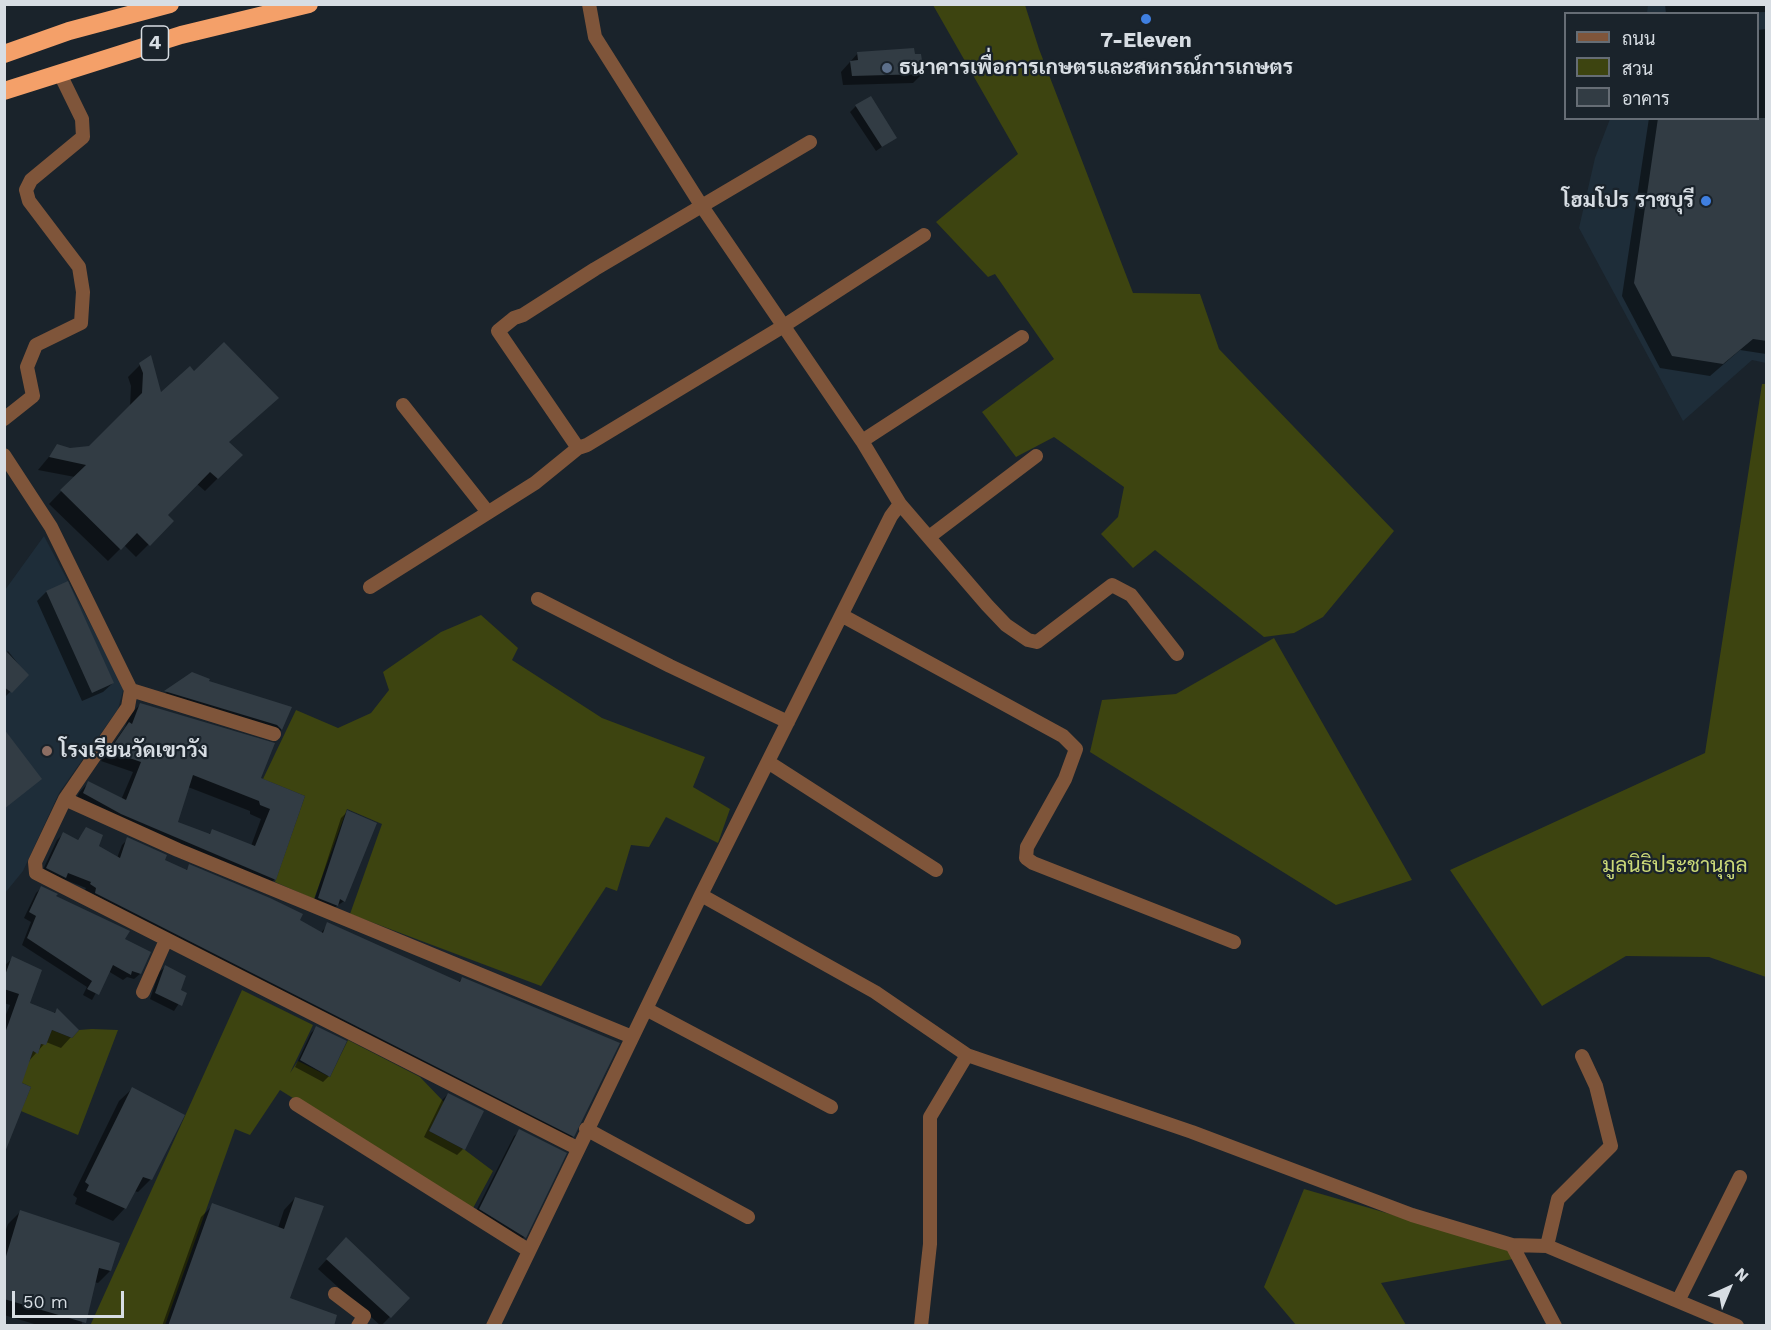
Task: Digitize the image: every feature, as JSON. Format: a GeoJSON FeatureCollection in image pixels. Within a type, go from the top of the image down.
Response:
{"type":"FeatureCollection","features":[{"type":"Feature","properties":{"kind":"highway","name":"4"},"geometry":{"type":"LineString","coordinates":[[4,54],[69,32],[170,4]]}},
{"type":"Feature","properties":{"kind":"highway","name":"4"},"geometry":{"type":"LineString","coordinates":[[4,91],[181,35],[309,4]]}},
{"type":"Feature","properties":{"kind":"street"},"geometry":{"type":"LineString","coordinates":[[589,4],[595,37],[701,205],[782,327],[862,441],[900,504],[1006,625],[1028,640],[1037,642],[1112,585],[1131,596],[1177,654]]}},
{"type":"Feature","properties":{"kind":"street"},"geometry":{"type":"LineString","coordinates":[[4,419],[33,396],[27,367],[36,345],[81,323],[83,292],[79,267],[29,201],[26,190],[31,180],[83,137],[82,119],[60,74]]}},
{"type":"Feature","properties":{"kind":"street"},"geometry":{"type":"LineString","coordinates":[[578,448],[498,331],[514,318],[523,315],[701,205],[810,142]]}},
{"type":"Feature","properties":{"kind":"street"},"geometry":{"type":"LineString","coordinates":[[370,587],[487,511],[535,483],[578,448],[587,445],[782,327],[924,235]]}},
{"type":"Feature","properties":{"kind":"street"},"geometry":{"type":"LineString","coordinates":[[862,441],[1022,337]]}},
{"type":"Feature","properties":{"kind":"street"},"geometry":{"type":"LineString","coordinates":[[403,405],[487,511]]}},
{"type":"Feature","properties":{"kind":"street"},"geometry":{"type":"LineString","coordinates":[[4,455],[51,527],[131,690],[128,707],[65,799],[35,862],[36,873],[577,1148]]}},
{"type":"Feature","properties":{"kind":"street"},"geometry":{"type":"LineString","coordinates":[[929,537],[1036,456]]}},
{"type":"Feature","properties":{"kind":"street"},"geometry":{"type":"LineString","coordinates":[[493,1326],[701,895],[843,616],[891,516],[900,504]]}},
{"type":"Feature","properties":{"kind":"street"},"geometry":{"type":"LineString","coordinates":[[538,599],[670,666],[788,722]]}},
{"type":"Feature","properties":{"kind":"street"},"geometry":{"type":"LineString","coordinates":[[843,616],[1063,736],[1076,749],[1065,779],[1027,847],[1026,858],[1033,864],[1234,942]]}},
{"type":"Feature","properties":{"kind":"street"},"geometry":{"type":"LineString","coordinates":[[131,690],[274,734]]}},
{"type":"Feature","properties":{"kind":"street"},"geometry":{"type":"LineString","coordinates":[[768,762],[936,870]]}},
{"type":"Feature","properties":{"kind":"street"},"geometry":{"type":"LineString","coordinates":[[65,799],[178,850],[632,1037]]}},
{"type":"Feature","properties":{"kind":"street"},"geometry":{"type":"LineString","coordinates":[[701,895],[875,992],[967,1054],[1084,1097],[1192,1132],[1412,1215],[1512,1245],[1547,1246],[1678,1299],[1737,1326]]}},
{"type":"Feature","properties":{"kind":"street"},"geometry":{"type":"LineString","coordinates":[[142,992],[166,940]]}},
{"type":"Feature","properties":{"kind":"street"},"geometry":{"type":"LineString","coordinates":[[646,1009],[831,1107]]}},
{"type":"Feature","properties":{"kind":"street"},"geometry":{"type":"LineString","coordinates":[[921,1326],[930,1244],[928,1158],[930,1117],[967,1054]]}},
{"type":"Feature","properties":{"kind":"street"},"geometry":{"type":"LineString","coordinates":[[1547,1246],[1558,1199],[1611,1146],[1596,1086],[1582,1056]]}},
{"type":"Feature","properties":{"kind":"street"},"geometry":{"type":"LineString","coordinates":[[296,1104],[528,1250]]}},
{"type":"Feature","properties":{"kind":"street"},"geometry":{"type":"LineString","coordinates":[[586,1130],[748,1217]]}},
{"type":"Feature","properties":{"kind":"street"},"geometry":{"type":"LineString","coordinates":[[1678,1299],[1740,1177]]}},
{"type":"Feature","properties":{"kind":"street"},"geometry":{"type":"LineString","coordinates":[[1512,1245],[1555,1326]]}},
{"type":"Feature","properties":{"kind":"street"},"geometry":{"type":"LineString","coordinates":[[335,1294],[364,1316],[358,1326]]}},
{"type":"Feature","properties":{"kind":"shaded area","name":"โฮมโปร ราชบุรี"},"geometry":{"type":"Polygon","coordinates":[[[1648,5],[1766,5],[1766,363],[1752,360],[1683,421],[1579,228],[1595,158],[1610,120],[1759,120],[1759,12],[1647,12],[1648,5]]]}},
{"type":"Feature","properties":{"kind":"shaded area","name":"โรงเรียนวัดเขาวัง"},"geometry":{"type":"Polygon","coordinates":[[[44,536],[124,687],[118,709],[59,793],[23,871],[5,893],[5,590],[44,536]]]}},
{"type":"Feature","properties":{"kind":"green space"},"geometry":{"type":"Polygon","coordinates":[[[933,5],[1025,5],[1039,49],[1133,293],[1200,294],[1219,349],[1394,531],[1323,617],[1294,633],[1264,637],[1155,550],[1133,568],[1101,534],[1118,517],[1124,487],[1054,437],[1016,457],[982,412],[1054,359],[995,274],[988,277],[936,222],[1018,154],[933,5]]]}},
{"type":"Feature","properties":{"kind":"green space","name":"มูลนิธิประชานุกูล"},"geometry":{"type":"Polygon","coordinates":[[[1762,384],[1766,384],[1766,977],[1709,957],[1626,956],[1542,1006],[1450,870],[1705,753],[1762,384]]]}},
{"type":"Feature","properties":{"kind":"green space"},"geometry":{"type":"Polygon","coordinates":[[[481,615],[518,648],[512,660],[602,718],[705,757],[693,787],[730,809],[718,843],[666,817],[649,847],[631,845],[617,891],[606,887],[541,986],[350,914],[382,824],[347,809],[314,899],[275,882],[305,796],[263,779],[296,710],[338,728],[371,713],[389,690],[383,672],[441,632],[481,615]]]}},
{"type":"Feature","properties":{"kind":"green space"},"geometry":{"type":"Polygon","coordinates":[[[1274,638],[1412,880],[1336,905],[1090,752],[1102,700],[1176,694],[1274,638]]]}},
{"type":"Feature","properties":{"kind":"green space"},"geometry":{"type":"Polygon","coordinates":[[[242,990],[313,1025],[290,1073],[298,1061],[330,1077],[348,1040],[420,1077],[444,1102],[429,1131],[465,1150],[493,1171],[472,1210],[280,1090],[250,1135],[235,1129],[165,1325],[90,1326],[242,990]]]}},
{"type":"Feature","properties":{"kind":"green space"},"geometry":{"type":"Polygon","coordinates":[[[52,1030],[72,1038],[79,1030],[118,1030],[78,1135],[21,1111],[31,1087],[5,1075],[10,1055],[29,1062],[33,1051],[38,1053],[41,1044],[46,1044],[52,1030]]]}},
{"type":"Feature","properties":{"kind":"green space"},"geometry":{"type":"Polygon","coordinates":[[[1304,1189],[1507,1248],[1513,1259],[1381,1283],[1406,1325],[1296,1325],[1264,1287],[1304,1189]]]}},
{"type":"Feature","properties":{"kind":"building","name":"ธนาคารเพื่อการเกษตรและสหกรณ์การเกษตร"},"geometry":{"type":"Polygon","coordinates":[[[914,48],[915,54],[921,54],[924,74],[852,76],[850,61],[858,60],[857,52],[914,48]]]}},
{"type":"Feature","properties":{"kind":"building"},"geometry":{"type":"Polygon","coordinates":[[[871,96],[897,138],[882,147],[855,105],[871,96]]]}},
{"type":"Feature","properties":{"kind":"building","name":"โฮมโปร ราชบุรี"},"geometry":{"type":"Polygon","coordinates":[[[1759,118],[1767,118],[1767,341],[1753,339],[1723,364],[1672,356],[1634,283],[1658,120],[1759,120],[1759,118]]]}},
{"type":"Feature","properties":{"kind":"building"},"geometry":{"type":"Polygon","coordinates":[[[224,342],[279,398],[229,442],[243,455],[218,479],[210,472],[168,515],[174,521],[150,546],[137,533],[121,550],[60,490],[86,465],[49,457],[57,444],[70,448],[89,446],[142,393],[143,373],[139,363],[151,355],[161,392],[190,366],[194,371],[224,342]]]}},
{"type":"Feature","properties":{"kind":"building"},"geometry":{"type":"Polygon","coordinates":[[[68,581],[114,683],[92,693],[46,591],[68,581]]]}},
{"type":"Feature","properties":{"kind":"building"},"geometry":{"type":"Polygon","coordinates":[[[4,649],[29,675],[12,693],[4,687],[4,649]]]}},
{"type":"Feature","properties":{"kind":"building"},"geometry":{"type":"Polygon","coordinates":[[[192,672],[210,679],[209,681],[292,707],[282,730],[277,725],[164,691],[192,672]]]}},
{"type":"Feature","properties":{"kind":"building"},"geometry":{"type":"Polygon","coordinates":[[[140,703],[275,743],[261,778],[305,796],[276,880],[121,814],[83,793],[88,781],[126,800],[141,762],[109,751],[129,722],[132,724],[140,703]],[[193,775],[178,822],[210,834],[212,829],[255,846],[270,809],[260,805],[259,801],[193,775]]]}},
{"type":"Feature","properties":{"kind":"building"},"geometry":{"type":"Polygon","coordinates":[[[4,729],[42,779],[4,809],[4,729]]]}},
{"type":"Feature","properties":{"kind":"building"},"geometry":{"type":"Polygon","coordinates":[[[347,810],[377,823],[345,902],[340,899],[338,906],[318,898],[347,810]]]}},
{"type":"Feature","properties":{"kind":"building"},"geometry":{"type":"Polygon","coordinates":[[[86,827],[103,835],[99,846],[120,858],[127,837],[167,855],[165,860],[187,870],[189,864],[303,914],[300,920],[323,933],[327,922],[460,982],[462,977],[620,1043],[574,1137],[95,893],[96,888],[90,884],[91,882],[68,873],[66,878],[46,868],[63,832],[78,840],[86,827]]]}},
{"type":"Feature","properties":{"kind":"building"},"geometry":{"type":"Polygon","coordinates":[[[41,886],[58,894],[56,896],[130,931],[125,939],[151,952],[141,974],[132,971],[131,975],[113,965],[99,995],[87,989],[92,981],[27,938],[36,916],[29,912],[41,886]]]}},
{"type":"Feature","properties":{"kind":"building"},"geometry":{"type":"Polygon","coordinates":[[[12,956],[42,970],[30,1003],[55,1013],[57,1008],[79,1030],[72,1038],[52,1030],[46,1045],[41,1044],[38,1054],[33,1051],[22,1083],[31,1087],[5,1152],[4,1036],[19,994],[4,989],[4,978],[12,956]]]}},
{"type":"Feature","properties":{"kind":"building"},"geometry":{"type":"Polygon","coordinates":[[[165,965],[186,976],[181,990],[187,993],[182,1006],[155,993],[165,965]]]}},
{"type":"Feature","properties":{"kind":"building"},"geometry":{"type":"Polygon","coordinates":[[[316,1026],[347,1041],[330,1077],[300,1060],[316,1026]]]}},
{"type":"Feature","properties":{"kind":"building"},"geometry":{"type":"Polygon","coordinates":[[[132,1087],[185,1115],[152,1180],[143,1177],[126,1209],[86,1191],[89,1185],[85,1182],[132,1087]]]}},
{"type":"Feature","properties":{"kind":"building"},"geometry":{"type":"Polygon","coordinates":[[[448,1093],[484,1111],[465,1150],[429,1131],[448,1093]]]}},
{"type":"Feature","properties":{"kind":"building"},"geometry":{"type":"Polygon","coordinates":[[[519,1129],[567,1153],[526,1238],[479,1209],[519,1129]]]}},
{"type":"Feature","properties":{"kind":"building"},"geometry":{"type":"Polygon","coordinates":[[[295,1197],[324,1206],[290,1298],[337,1315],[334,1326],[168,1326],[212,1203],[284,1229],[295,1197]]]}},
{"type":"Feature","properties":{"kind":"building"},"geometry":{"type":"Polygon","coordinates":[[[20,1210],[120,1243],[111,1271],[99,1268],[86,1323],[4,1299],[4,1263],[20,1210]]]}},
{"type":"Feature","properties":{"kind":"building"},"geometry":{"type":"Polygon","coordinates":[[[346,1237],[410,1298],[391,1318],[326,1259],[346,1237]]]}},
{"type":"Feature","properties":{"kind":"place","name":"7-Eleven"},"geometry":{"type":"Point","coordinates":[1146,19]}},
{"type":"Feature","properties":{"kind":"place","name":"ธนาคารเพื่อการเกษตรและสหกรณ์การเกษตร"},"geometry":{"type":"Point","coordinates":[887,68]}},
{"type":"Feature","properties":{"kind":"place","name":"โฮมโปร ราชบุรี"},"geometry":{"type":"Point","coordinates":[1706,201]}},
{"type":"Feature","properties":{"kind":"place","name":"โรงเรียนวัดเขาวัง"},"geometry":{"type":"Point","coordinates":[47,751]}}]}
